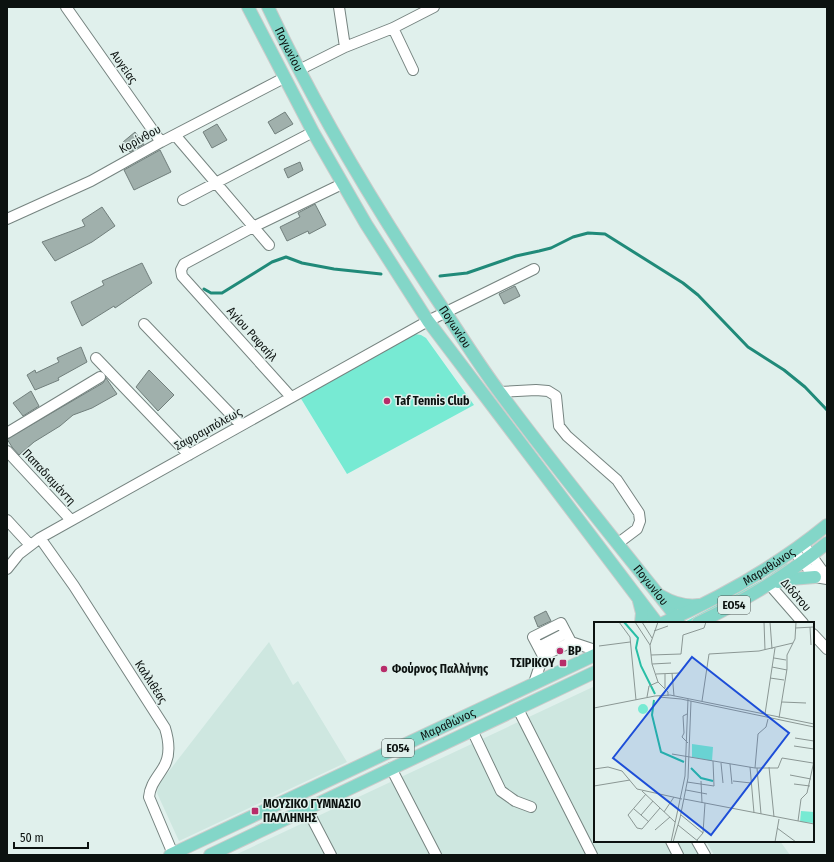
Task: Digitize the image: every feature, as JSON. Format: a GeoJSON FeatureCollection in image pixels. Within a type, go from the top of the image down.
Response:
{"type":"FeatureCollection","features":[{"type":"Feature","properties":{"kind":"main road","name":"Πογωνίου"},"geometry":{"type":"LineString","coordinates":[[248,7],[313,132],[342,184],[392,266],[428,320],[656,622]]}},
{"type":"Feature","properties":{"kind":"main road","name":"Πογωνίου"},"geometry":{"type":"LineString","coordinates":[[268,7],[299,70],[375,203],[409,259],[500,392],[677,620]]}},
{"type":"Feature","properties":{"kind":"main road","name":"Μαραθώνος"},"geometry":{"type":"LineString","coordinates":[[677,620],[760,574],[798,548],[827,525]]}},
{"type":"Feature","properties":{"kind":"main road","name":"Μαραθώνος"},"geometry":{"type":"LineString","coordinates":[[700,622],[744,600],[807,559],[827,543]]}},
{"type":"Feature","properties":{"kind":"main road"},"geometry":{"type":"LineString","coordinates":[[769,584],[791,579],[815,577]]}},
{"type":"Feature","properties":{"kind":"main road"},"geometry":{"type":"LineString","coordinates":[[656,592],[673,602],[682,604],[697,605],[710,602]]}},
{"type":"Feature","properties":{"kind":"main road"},"geometry":{"type":"LineString","coordinates":[[637,596],[642,613],[641,622]]}},
{"type":"Feature","properties":{"kind":"main road","name":"Μαραθώνος"},"geometry":{"type":"LineString","coordinates":[[171,854],[231,825],[336,778],[594,655]]}},
{"type":"Feature","properties":{"kind":"main road","name":"Μαραθώνος"},"geometry":{"type":"LineString","coordinates":[[210,855],[594,672]]}},
{"type":"Feature","properties":{"kind":"street","name":"Αυγείας"},"geometry":{"type":"LineString","coordinates":[[66,7],[161,142]]}},
{"type":"Feature","properties":{"kind":"street"},"geometry":{"type":"LineString","coordinates":[[339,7],[345,47]]}},
{"type":"Feature","properties":{"kind":"street"},"geometry":{"type":"LineString","coordinates":[[299,70],[345,47],[393,28],[434,7]]}},
{"type":"Feature","properties":{"kind":"street"},"geometry":{"type":"LineString","coordinates":[[393,28],[413,70]]}},
{"type":"Feature","properties":{"kind":"street","name":"Κορίνθου"},"geometry":{"type":"LineString","coordinates":[[7,219],[91,181],[161,142],[284,78]]}},
{"type":"Feature","properties":{"kind":"street"},"geometry":{"type":"LineString","coordinates":[[183,200],[313,132]]}},
{"type":"Feature","properties":{"kind":"street"},"geometry":{"type":"LineString","coordinates":[[175,136],[269,245]]}},
{"type":"Feature","properties":{"kind":"street"},"geometry":{"type":"LineString","coordinates":[[253,227],[342,184]]}},
{"type":"Feature","properties":{"kind":"street","name":"Αγίου Ραφαήλ"},"geometry":{"type":"LineString","coordinates":[[253,227],[182,266],[181,273],[291,397]]}},
{"type":"Feature","properties":{"kind":"street"},"geometry":{"type":"LineString","coordinates":[[445,312],[534,269]]}},
{"type":"Feature","properties":{"kind":"street","name":"Σαφραμπόλεως"},"geometry":{"type":"LineString","coordinates":[[7,569],[19,554],[40,538],[428,320],[445,312]]}},
{"type":"Feature","properties":{"kind":"street"},"geometry":{"type":"LineString","coordinates":[[144,324],[241,425]]}},
{"type":"Feature","properties":{"kind":"street"},"geometry":{"type":"LineString","coordinates":[[96,358],[189,455]]}},
{"type":"Feature","properties":{"kind":"street"},"geometry":{"type":"LineString","coordinates":[[7,433],[100,377]]}},
{"type":"Feature","properties":{"kind":"street"},"geometry":{"type":"LineString","coordinates":[[500,392],[536,390],[548,391],[556,396],[559,426],[567,436],[617,480],[639,513],[640,521],[637,528],[618,544]]}},
{"type":"Feature","properties":{"kind":"street","name":"Παπαδιαμάντη"},"geometry":{"type":"LineString","coordinates":[[7,450],[71,520]]}},
{"type":"Feature","properties":{"kind":"street"},"geometry":{"type":"LineString","coordinates":[[7,520],[30,545]]}},
{"type":"Feature","properties":{"kind":"street","name":"Καλλιθέας"},"geometry":{"type":"LineString","coordinates":[[40,538],[74,586],[165,728],[168,742],[168,754],[165,764],[153,783],[149,797],[171,854]]}},
{"type":"Feature","properties":{"kind":"street"},"geometry":{"type":"LineString","coordinates":[[798,548],[807,559],[827,575]]}},
{"type":"Feature","properties":{"kind":"street"},"geometry":{"type":"LineString","coordinates":[[807,559],[815,577],[827,578]]}},
{"type":"Feature","properties":{"kind":"street","name":"Διδότου"},"geometry":{"type":"LineString","coordinates":[[769,584],[802,622]]}},
{"type":"Feature","properties":{"kind":"street"},"geometry":{"type":"LineString","coordinates":[[534,683],[541,652],[534,637],[561,623],[568,638],[594,650]]}},
{"type":"Feature","properties":{"kind":"street"},"geometry":{"type":"LineString","coordinates":[[814,635],[827,649]]}},
{"type":"Feature","properties":{"kind":"street"},"geometry":{"type":"LineString","coordinates":[[541,652],[568,638]]}},
{"type":"Feature","properties":{"kind":"street"},"geometry":{"type":"LineString","coordinates":[[518,709],[592,855]]}},
{"type":"Feature","properties":{"kind":"street"},"geometry":{"type":"LineString","coordinates":[[472,730],[501,791],[516,802],[531,807]]}},
{"type":"Feature","properties":{"kind":"street"},"geometry":{"type":"LineString","coordinates":[[391,768],[436,855]]}},
{"type":"Feature","properties":{"kind":"street"},"geometry":{"type":"LineString","coordinates":[[307,809],[331,855]]}},
{"type":"Feature","properties":{"kind":"street"},"geometry":{"type":"LineString","coordinates":[[672,842],[678,855]]}},
{"type":"Feature","properties":{"kind":"street"},"geometry":{"type":"LineString","coordinates":[[698,842],[705,855]]}},
{"type":"Feature","properties":{"kind":"shaded area"},"geometry":{"type":"Polygon","coordinates":[[[269,642],[293,685],[298,681],[347,762],[179,841],[157,793],[159,784],[269,642]]]}},
{"type":"Feature","properties":{"kind":"shaded area"},"geometry":{"type":"Polygon","coordinates":[[[594,686],[594,842],[694,842],[701,855],[235,855],[594,686]]]}},
{"type":"Feature","properties":{"kind":"shaded area"},"geometry":{"type":"Polygon","coordinates":[[[707,842],[781,842],[790,855],[714,855],[707,842]]]}},
{"type":"Feature","properties":{"kind":"green space","name":"Taf Tennis Club"},"geometry":{"type":"Polygon","coordinates":[[[415,334],[426,338],[474,405],[347,474],[300,397],[415,334]]]}},
{"type":"Feature","properties":{"kind":"green space"},"geometry":{"type":"Polygon","coordinates":[[[787,563],[790,567],[701,619],[694,622],[685,622],[764,579],[787,563]]]}},
{"type":"Feature","properties":{"kind":"building"},"geometry":{"type":"Polygon","coordinates":[[[285,112],[293,124],[275,134],[268,122],[285,112]]]}},
{"type":"Feature","properties":{"kind":"building"},"geometry":{"type":"Polygon","coordinates":[[[217,124],[227,140],[212,148],[203,132],[217,124]]]}},
{"type":"Feature","properties":{"kind":"building"},"geometry":{"type":"Polygon","coordinates":[[[135,132],[144,144],[130,152],[123,142],[135,132]]]}},
{"type":"Feature","properties":{"kind":"building"},"geometry":{"type":"Polygon","coordinates":[[[160,150],[171,172],[134,190],[124,170],[160,150]]]}},
{"type":"Feature","properties":{"kind":"building"},"geometry":{"type":"Polygon","coordinates":[[[300,162],[303,170],[288,178],[284,169],[300,162]]]}},
{"type":"Feature","properties":{"kind":"building"},"geometry":{"type":"Polygon","coordinates":[[[315,204],[326,225],[309,234],[308,231],[287,241],[280,227],[300,217],[298,213],[315,204]]]}},
{"type":"Feature","properties":{"kind":"building"},"geometry":{"type":"Polygon","coordinates":[[[102,207],[115,226],[92,242],[55,261],[42,242],[85,226],[82,220],[102,207]]]}},
{"type":"Feature","properties":{"kind":"building"},"geometry":{"type":"Polygon","coordinates":[[[142,263],[152,283],[115,308],[114,306],[82,326],[71,302],[104,285],[102,281],[142,263]]]}},
{"type":"Feature","properties":{"kind":"building"},"geometry":{"type":"Polygon","coordinates":[[[515,286],[520,296],[504,304],[499,294],[515,286]]]}},
{"type":"Feature","properties":{"kind":"building"},"geometry":{"type":"Polygon","coordinates":[[[81,347],[87,362],[58,378],[59,380],[35,390],[27,375],[35,370],[36,373],[59,362],[57,358],[81,347]]]}},
{"type":"Feature","properties":{"kind":"building"},"geometry":{"type":"Polygon","coordinates":[[[149,370],[174,395],[158,411],[136,387],[149,370]]]}},
{"type":"Feature","properties":{"kind":"building"},"geometry":{"type":"Polygon","coordinates":[[[106,378],[117,394],[92,408],[73,415],[60,426],[34,442],[19,455],[12,447],[7,439],[103,383],[106,378]]]}},
{"type":"Feature","properties":{"kind":"building"},"geometry":{"type":"Polygon","coordinates":[[[31,391],[39,406],[23,416],[13,403],[31,391]]]}},
{"type":"Feature","properties":{"kind":"building"},"geometry":{"type":"Polygon","coordinates":[[[546,611],[551,621],[538,627],[534,617],[546,611]]]}},
{"type":"Feature","properties":{"kind":"waterway"},"geometry":{"type":"LineString","coordinates":[[440,276],[467,273],[516,256],[551,248],[573,237],[588,233],[605,234],[683,283],[698,295],[748,347],[784,370],[805,387],[827,410]]}},
{"type":"Feature","properties":{"kind":"waterway"},"geometry":{"type":"LineString","coordinates":[[204,289],[211,293],[222,293],[272,262],[286,257],[302,263],[334,269],[381,274]]}},
{"type":"Feature","properties":{"kind":"place","name":"Taf Tennis Club"},"geometry":{"type":"Point","coordinates":[387,401]}},
{"type":"Feature","properties":{"kind":"place","name":"BP"},"geometry":{"type":"Point","coordinates":[560,651]}},
{"type":"Feature","properties":{"kind":"place","name":"ΤΣΙΡΙΚΟΥ"},"geometry":{"type":"Point","coordinates":[563,663]}},
{"type":"Feature","properties":{"kind":"place","name":"Φούρνος Παλλήνης"},"geometry":{"type":"Point","coordinates":[384,669]}},
{"type":"Feature","properties":{"kind":"place","name":"ΜΟΥΣΙΚΟ ΓΥΜΝΑΣΙΟ ΠΑΛΛΗΝΗΣ"},"geometry":{"type":"Point","coordinates":[255,811]}}]}
